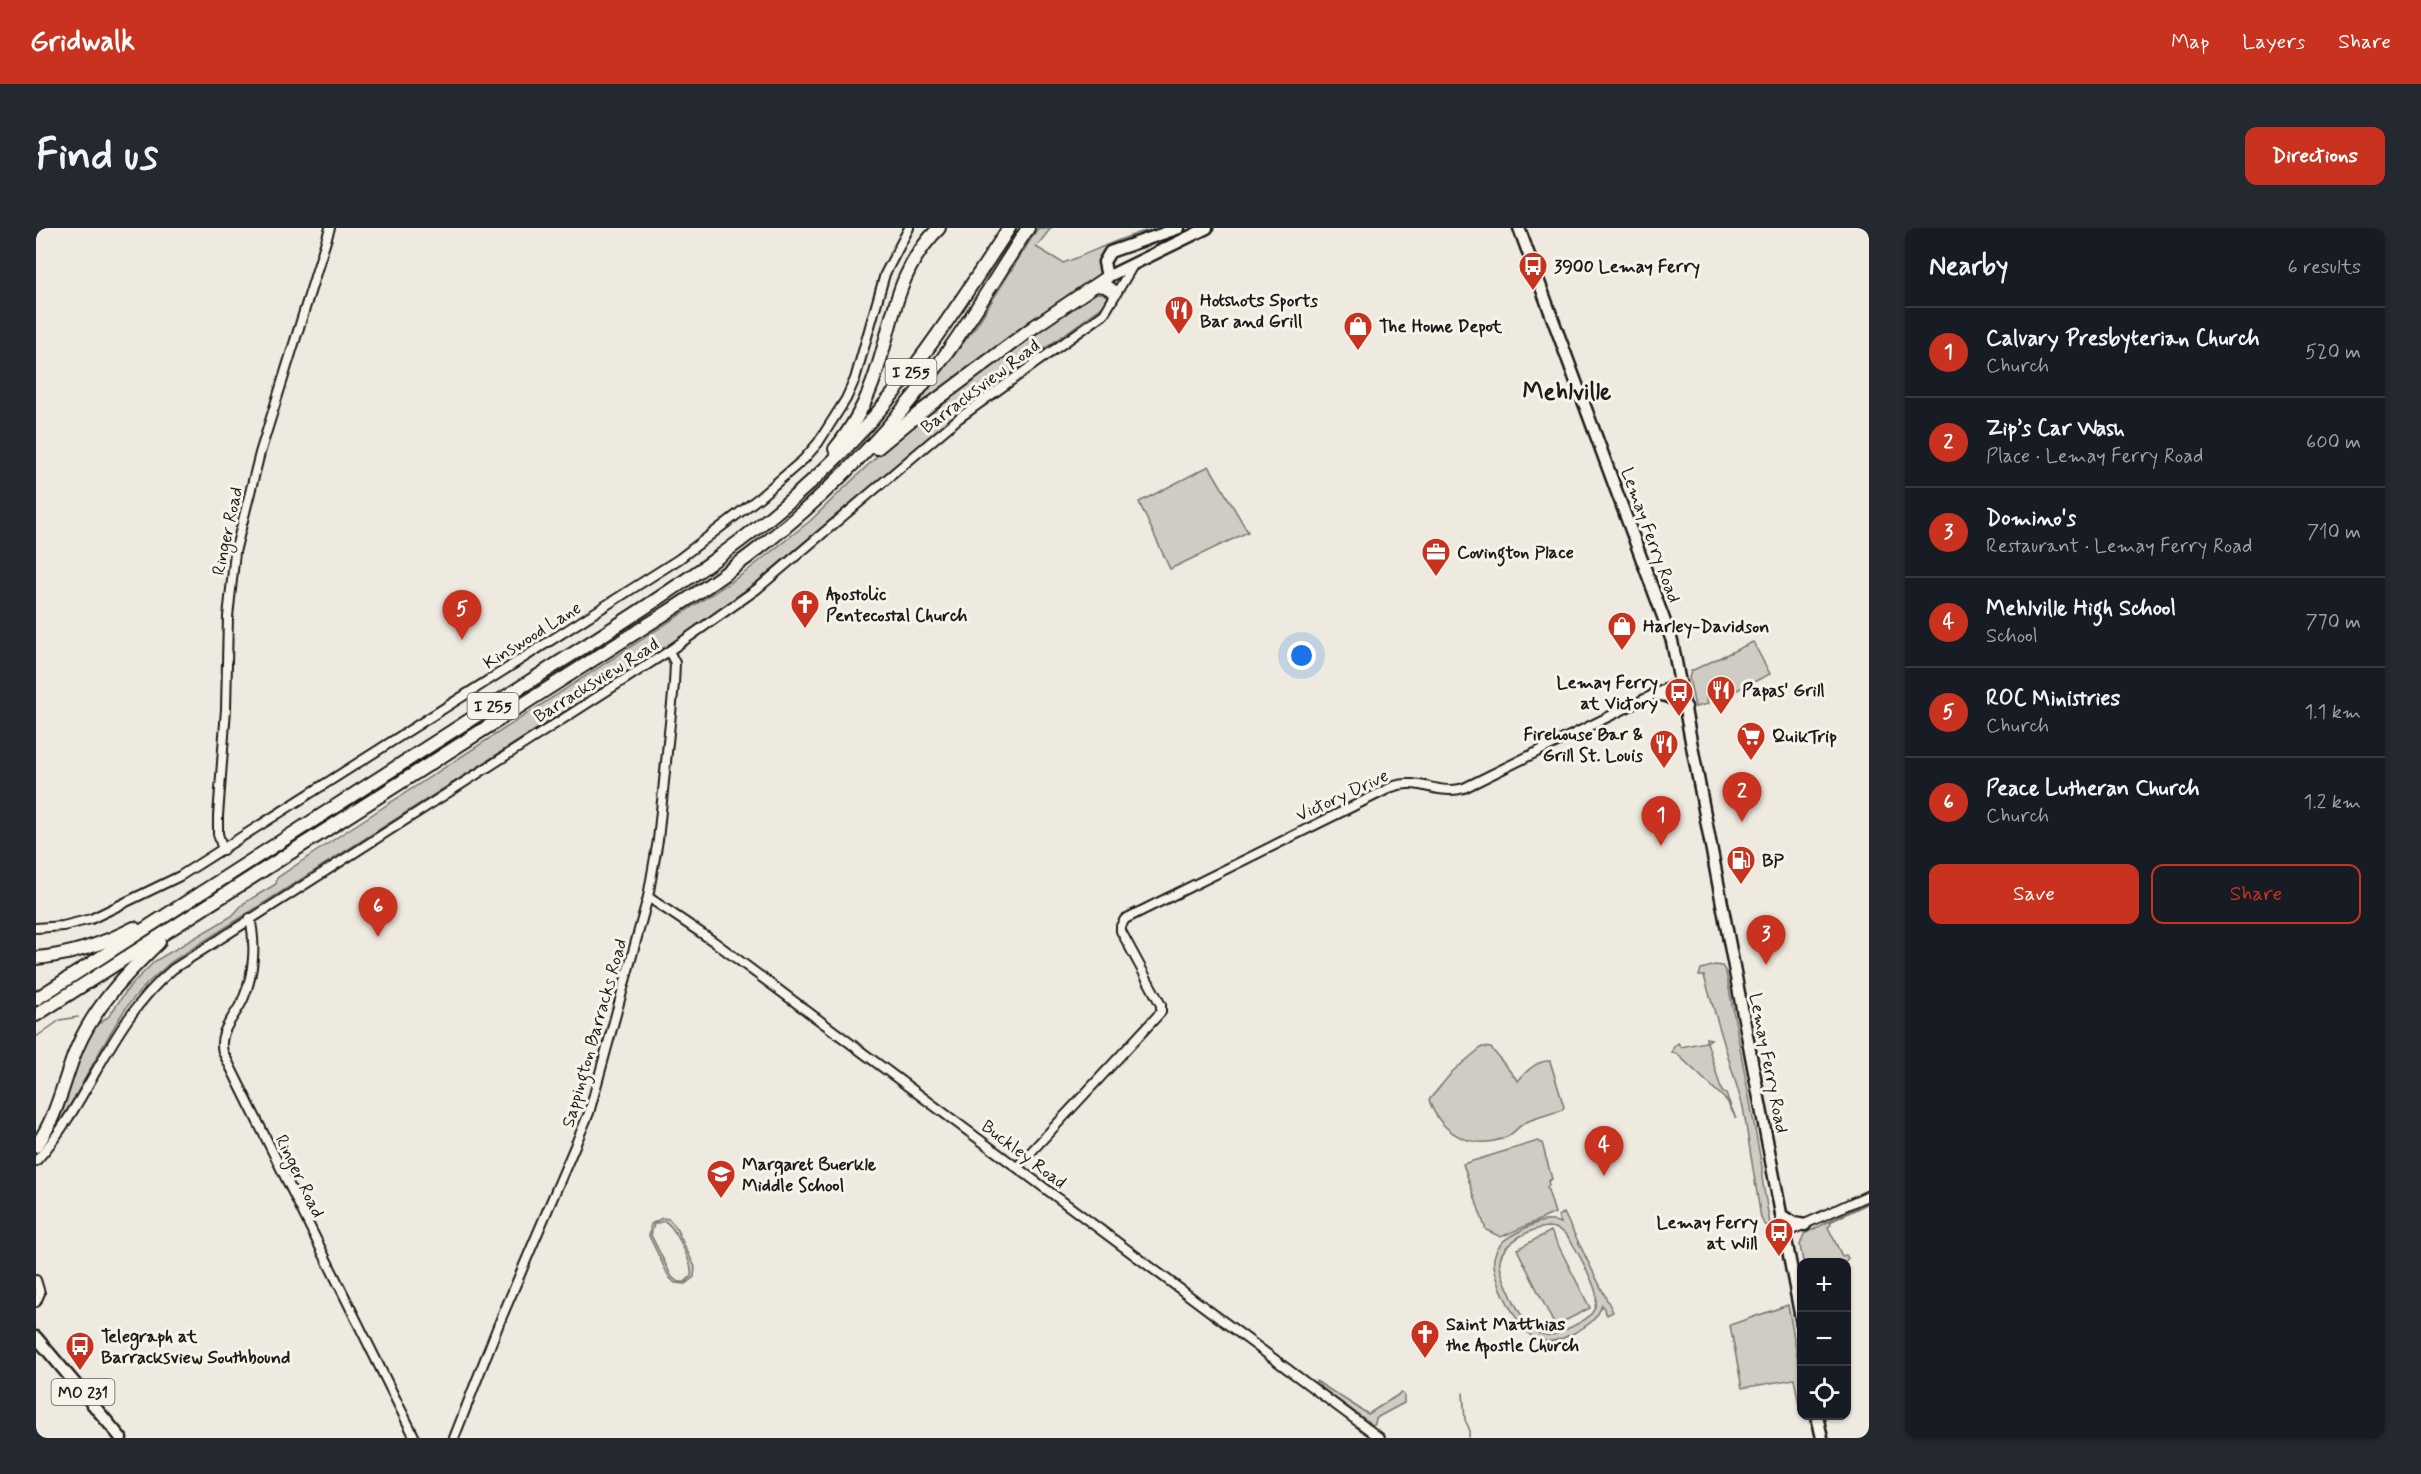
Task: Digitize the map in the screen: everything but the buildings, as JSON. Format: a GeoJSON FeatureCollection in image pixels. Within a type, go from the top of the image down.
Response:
{"type":"FeatureCollection","features":[{"type":"Feature","properties":{"kind":"highway"},"geometry":{"type":"LineString","coordinates":[[792,499],[838,444],[859,413],[875,376],[895,301],[904,278],[923,246],[939,228]]}},
{"type":"Feature","properties":{"kind":"highway","name":"I 255"},"geometry":{"type":"LineString","coordinates":[[36,999],[678,585],[748,536],[792,499],[854,440],[944,328],[1009,228]]}},
{"type":"Feature","properties":{"kind":"highway","name":"I 255"},"geometry":{"type":"LineString","coordinates":[[36,1015],[709,585],[793,522],[822,497],[865,453],[936,368],[1028,228]]}},
{"type":"Feature","properties":{"kind":"highway"},"geometry":{"type":"LineString","coordinates":[[865,453],[879,447],[923,410],[1035,326],[1107,278]]}},
{"type":"Feature","properties":{"kind":"highway"},"geometry":{"type":"LineString","coordinates":[[1096,285],[1105,286],[1113,297]]}},
{"type":"Feature","properties":{"kind":"highway"},"geometry":{"type":"LineString","coordinates":[[36,958],[77,951],[109,941],[186,902]]}},
{"type":"Feature","properties":{"kind":"highway"},"geometry":{"type":"LineString","coordinates":[[36,1146],[55,1113],[78,1046],[97,1011],[122,979],[176,925]]}},
{"type":"Feature","properties":{"kind":"main road"},"geometry":{"type":"LineString","coordinates":[[1179,228],[1110,252],[1104,262],[1107,278],[1207,228]]}},
{"type":"Feature","properties":{"kind":"main road","name":"Lemay Ferry Road"},"geometry":{"type":"LineString","coordinates":[[1519,228],[1664,616],[1681,681],[1800,1312]]}},
{"type":"Feature","properties":{"kind":"main road"},"geometry":{"type":"LineString","coordinates":[[1655,694],[1667,696],[1686,707]]}},
{"type":"Feature","properties":{"kind":"main road"},"geometry":{"type":"LineString","coordinates":[[1781,1215],[1794,1223],[1805,1225]]}},
{"type":"Feature","properties":{"kind":"main road","name":"MO 231"},"geometry":{"type":"LineString","coordinates":[[36,1337],[40,1345],[121,1438]]}},
{"type":"Feature","properties":{"kind":"main road"},"geometry":{"type":"LineString","coordinates":[[1819,1420],[1822,1438]]}},
{"type":"Feature","properties":{"kind":"street","name":"Ringer Road"},"geometry":{"type":"LineString","coordinates":[[222,850],[218,834],[218,816],[232,567],[260,453],[330,228]]}},
{"type":"Feature","properties":{"kind":"street","name":"Kinswood Lane"},"geometry":{"type":"LineString","coordinates":[[36,928],[63,926],[91,919],[148,893],[222,850],[679,559],[760,497],[804,459],[831,427],[855,379],[885,274],[909,228]]}},
{"type":"Feature","properties":{"kind":"street","name":"Barracksview Road"},"geometry":{"type":"LineString","coordinates":[[36,1161],[65,1124],[117,1034],[138,1004],[173,969],[669,651],[772,577],[951,424],[1100,317],[1126,274],[1138,262]]}},
{"type":"Feature","properties":{"kind":"street"},"geometry":{"type":"LineString","coordinates":[[1107,278],[1113,297]]}},
{"type":"Feature","properties":{"kind":"street","name":"Sappington Barracks Road"},"geometry":{"type":"LineString","coordinates":[[454,1438],[522,1269],[585,1124],[648,897],[657,840],[674,684],[675,663],[669,651]]}},
{"type":"Feature","properties":{"kind":"street","name":"Victory Drive"},"geometry":{"type":"LineString","coordinates":[[1017,1167],[1161,1012],[1161,1005],[1124,938],[1121,924],[1129,916],[1392,787],[1413,783],[1449,791],[1464,788],[1681,681]]}},
{"type":"Feature","properties":{"kind":"street","name":"Buckley Road"},"geometry":{"type":"LineString","coordinates":[[648,897],[705,935],[1380,1438]]}},
{"type":"Feature","properties":{"kind":"street","name":"Ringer Road"},"geometry":{"type":"LineString","coordinates":[[250,918],[253,936],[251,972],[241,1004],[223,1035],[223,1052],[415,1438]]}},
{"type":"Feature","properties":{"kind":"street"},"geometry":{"type":"LineString","coordinates":[[1785,1233],[1869,1195]]}},
{"type":"Feature","properties":{"kind":"street"},"geometry":{"type":"LineString","coordinates":[[36,1280],[40,1293],[36,1302]]}},
{"type":"Feature","properties":{"kind":"shaded area"},"geometry":{"type":"Polygon","coordinates":[[[1038,228],[1051,228],[1036,247],[1063,263],[1127,237],[1149,230],[1149,233],[1104,251],[1099,264],[1102,277],[911,413],[976,326],[1038,228]]]}},
{"type":"Feature","properties":{"kind":"shaded area"},"geometry":{"type":"Polygon","coordinates":[[[1099,289],[1107,293],[1102,307],[975,399],[759,580],[683,636],[171,962],[142,989],[126,1008],[62,1119],[36,1153],[50,1133],[79,1056],[96,1021],[100,1023],[109,1016],[129,987],[155,961],[232,916],[244,903],[276,884],[277,878],[345,832],[743,574],[810,521],[895,439],[1025,338],[1099,289]]]}},
{"type":"Feature","properties":{"kind":"shaded area"},"geometry":{"type":"Polygon","coordinates":[[[1209,466],[1248,532],[1170,569],[1139,502],[1209,466]]]}},
{"type":"Feature","properties":{"kind":"shaded area"},"geometry":{"type":"Polygon","coordinates":[[[1753,642],[1770,674],[1729,694],[1721,690],[1715,695],[1706,697],[1708,704],[1695,707],[1689,678],[1691,671],[1753,642]]]}},
{"type":"Feature","properties":{"kind":"shaded area"},"geometry":{"type":"Polygon","coordinates":[[[1715,965],[1722,966],[1726,972],[1762,1167],[1770,1224],[1768,1226],[1761,1218],[1743,1107],[1704,976],[1699,976],[1701,969],[1715,965]]]}},
{"type":"Feature","properties":{"kind":"shaded area"},"geometry":{"type":"Polygon","coordinates":[[[1706,1038],[1711,1039],[1707,1042],[1722,1092],[1726,1094],[1736,1119],[1727,1101],[1676,1053],[1672,1053],[1678,1043],[1681,1047],[1706,1042],[1706,1038]]]}},
{"type":"Feature","properties":{"kind":"shaded area"},"geometry":{"type":"Polygon","coordinates":[[[1482,1047],[1491,1048],[1518,1081],[1536,1064],[1550,1061],[1564,1107],[1562,1110],[1526,1122],[1507,1137],[1491,1141],[1468,1140],[1449,1130],[1434,1111],[1429,1100],[1453,1071],[1482,1047]]]}},
{"type":"Feature","properties":{"kind":"shaded area"},"geometry":{"type":"Polygon","coordinates":[[[1538,1141],[1542,1143],[1552,1179],[1548,1181],[1547,1187],[1555,1213],[1501,1237],[1486,1230],[1463,1164],[1538,1141]]]}},
{"type":"Feature","properties":{"kind":"shaded area"},"geometry":{"type":"Polygon","coordinates":[[[1869,1201],[1830,1222],[1831,1225],[1828,1227],[1842,1256],[1846,1255],[1848,1258],[1802,1258],[1800,1245],[1804,1234],[1869,1201]]]}},
{"type":"Feature","properties":{"kind":"shaded area"},"geometry":{"type":"Polygon","coordinates":[[[1564,1213],[1613,1312],[1607,1315],[1602,1305],[1594,1319],[1583,1328],[1561,1339],[1543,1341],[1531,1336],[1515,1316],[1497,1278],[1494,1258],[1500,1245],[1510,1237],[1539,1222],[1561,1223],[1558,1216],[1564,1213]],[[1556,1228],[1533,1230],[1512,1242],[1502,1253],[1500,1266],[1515,1304],[1525,1321],[1536,1332],[1553,1335],[1591,1314],[1595,1307],[1596,1293],[1568,1237],[1556,1228]]]}},
{"type":"Feature","properties":{"kind":"shaded area"},"geometry":{"type":"Polygon","coordinates":[[[662,1218],[669,1219],[675,1226],[695,1267],[694,1277],[685,1284],[675,1283],[669,1277],[649,1236],[651,1224],[662,1218]],[[664,1221],[654,1224],[651,1235],[672,1277],[678,1282],[685,1282],[691,1276],[689,1263],[678,1237],[664,1221]]]}},
{"type":"Feature","properties":{"kind":"shaded area"},"geometry":{"type":"Polygon","coordinates":[[[1551,1231],[1590,1308],[1555,1326],[1517,1249],[1551,1231]]]}},
{"type":"Feature","properties":{"kind":"shaded area"},"geometry":{"type":"Polygon","coordinates":[[[1788,1305],[1797,1354],[1797,1394],[1794,1379],[1742,1388],[1730,1325],[1788,1305]]]}},
{"type":"Feature","properties":{"kind":"shaded area"},"geometry":{"type":"Polygon","coordinates":[[[1316,1381],[1368,1414],[1401,1393],[1404,1395],[1404,1403],[1376,1418],[1373,1425],[1315,1383],[1316,1381]]]}},
{"type":"Feature","properties":{"kind":"waterway"},"geometry":{"type":"LineString","coordinates":[[36,1037],[60,1020],[78,1017]]}},
{"type":"Feature","properties":{"kind":"waterway"},"geometry":{"type":"LineString","coordinates":[[1463,1393],[1469,1438]]}},
{"type":"Feature","properties":{"kind":"place","name":"3900 Lemay Ferry"},"geometry":{"type":"Point","coordinates":[1533,292]}},
{"type":"Feature","properties":{"kind":"place","name":"Hotshots Sports Bar and Grill"},"geometry":{"type":"Point","coordinates":[1179,336]}},
{"type":"Feature","properties":{"kind":"place","name":"The Home Depot"},"geometry":{"type":"Point","coordinates":[1358,352]}},
{"type":"Feature","properties":{"kind":"place","name":"Covington Place"},"geometry":{"type":"Point","coordinates":[1436,578]}},
{"type":"Feature","properties":{"kind":"place","name":"Apostolic Pentecostal Church"},"geometry":{"type":"Point","coordinates":[805,630]}},
{"type":"Feature","properties":{"kind":"place","name":"ROC Ministries"},"geometry":{"type":"Point","coordinates":[462,640]}},
{"type":"Feature","properties":{"kind":"place","name":"Harley-Davidson"},"geometry":{"type":"Point","coordinates":[1622,652]}},
{"type":"Feature","properties":{"kind":"place","name":"Papas' Grill"},"geometry":{"type":"Point","coordinates":[1721,716]}},
{"type":"Feature","properties":{"kind":"place","name":"Lemay Ferry at Victory"},"geometry":{"type":"Point","coordinates":[1679,718]}},
{"type":"Feature","properties":{"kind":"place","name":"QuikTrip"},"geometry":{"type":"Point","coordinates":[1751,762]}},
{"type":"Feature","properties":{"kind":"place","name":"Firehouse Bar & Grill St. Louis"},"geometry":{"type":"Point","coordinates":[1664,770]}},
{"type":"Feature","properties":{"kind":"place","name":"Zip’s Car Wash"},"geometry":{"type":"Point","coordinates":[1742,822]}},
{"type":"Feature","properties":{"kind":"place","name":"Calvary Presbyterian Church"},"geometry":{"type":"Point","coordinates":[1661,846]}},
{"type":"Feature","properties":{"kind":"place","name":"BP"},"geometry":{"type":"Point","coordinates":[1741,886]}},
{"type":"Feature","properties":{"kind":"place","name":"Peace Lutheran Church"},"geometry":{"type":"Point","coordinates":[378,937]}},
{"type":"Feature","properties":{"kind":"place","name":"Domino's"},"geometry":{"type":"Point","coordinates":[1766,965]}},
{"type":"Feature","properties":{"kind":"place","name":"Mehlville High School"},"geometry":{"type":"Point","coordinates":[1604,1176]}},
{"type":"Feature","properties":{"kind":"place","name":"Margaret Buerkle Middle School"},"geometry":{"type":"Point","coordinates":[721,1200]}},
{"type":"Feature","properties":{"kind":"place","name":"Lemay Ferry at Will"},"geometry":{"type":"Point","coordinates":[1779,1258]}},
{"type":"Feature","properties":{"kind":"place","name":"Saint Matthias the Apostle Church"},"geometry":{"type":"Point","coordinates":[1425,1360]}},
{"type":"Feature","properties":{"kind":"place","name":"Telegraph at Barracksview Southbound"},"geometry":{"type":"Point","coordinates":[80,1372]}},
{"type":"Feature","properties":{"kind":"district","name":"Mehlville"},"geometry":{"type":"Point","coordinates":[1567,391]}}]}
